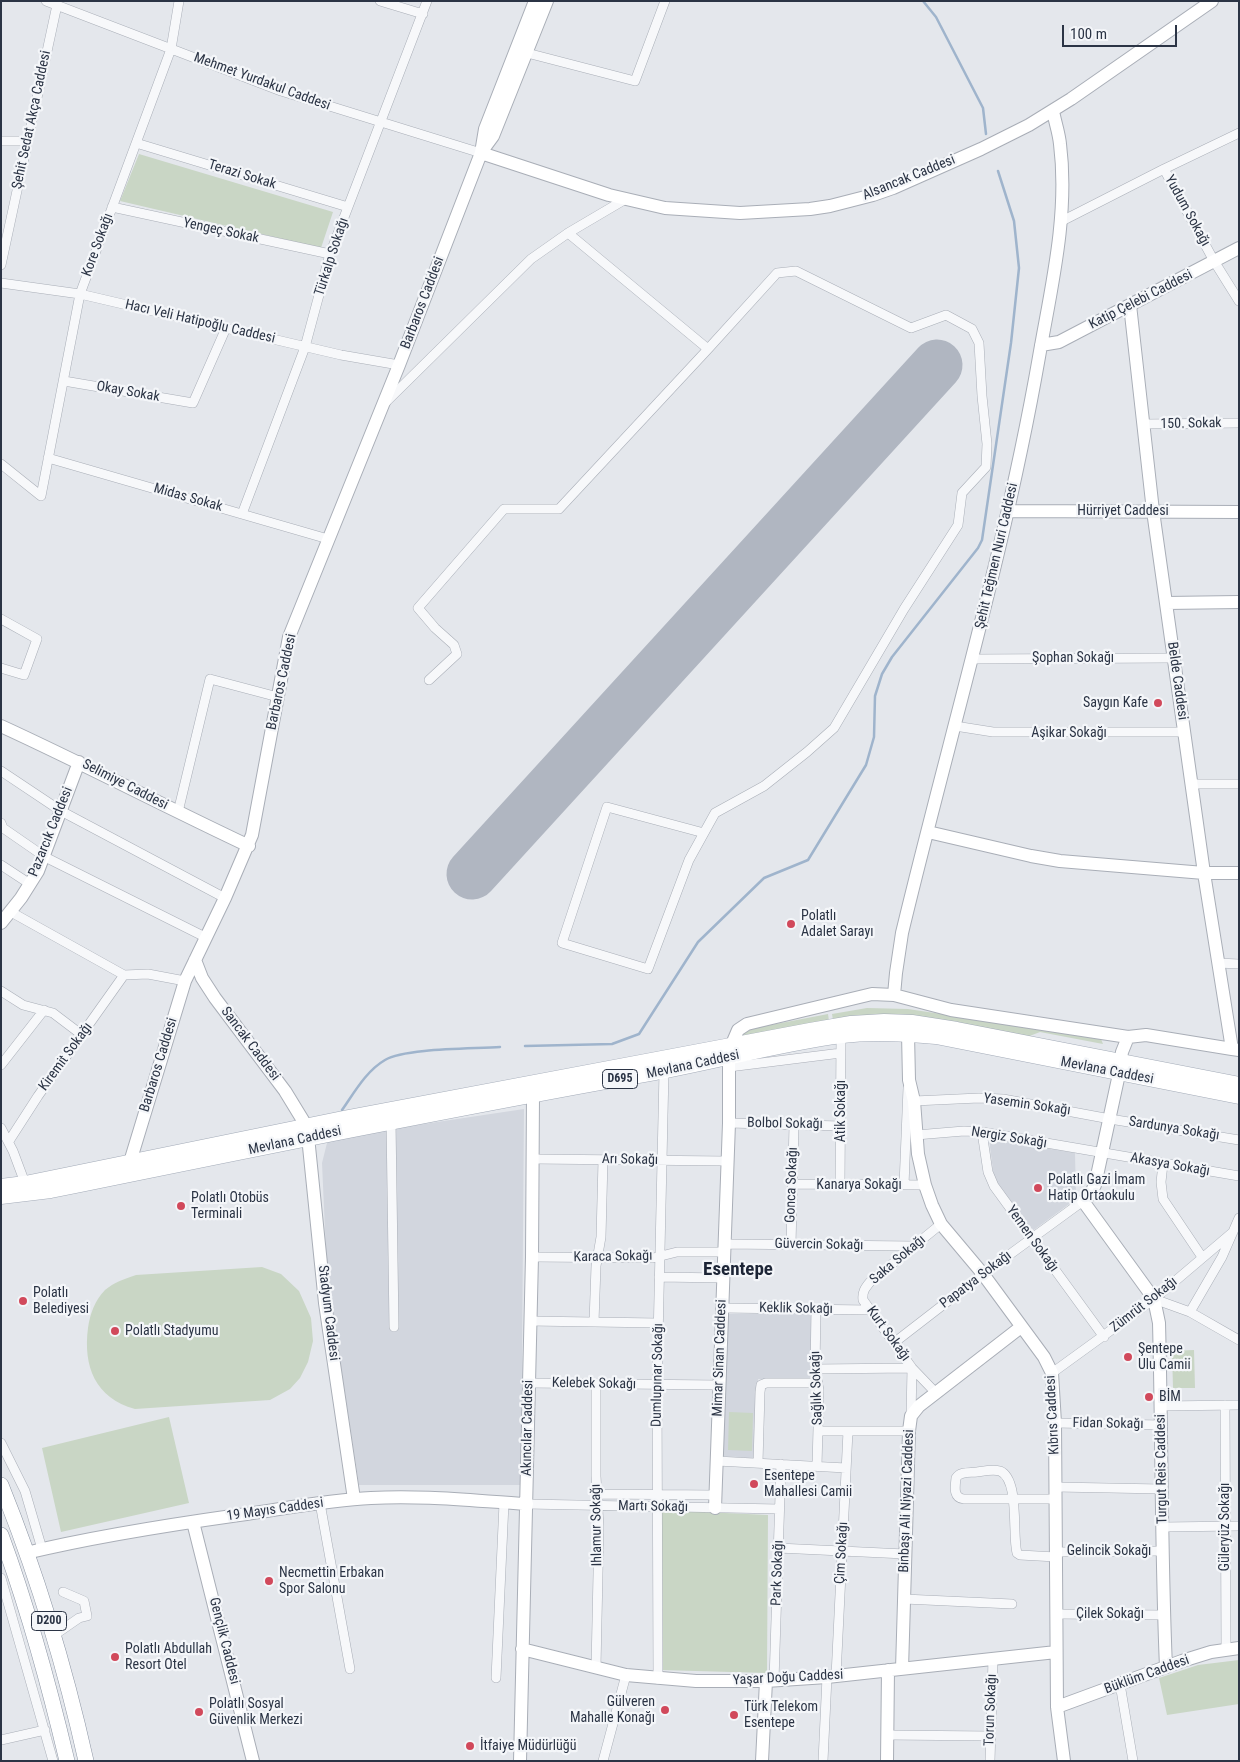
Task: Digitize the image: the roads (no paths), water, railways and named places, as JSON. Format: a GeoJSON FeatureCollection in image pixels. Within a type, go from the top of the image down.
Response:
{"type":"FeatureCollection","features":[{"type":"Feature","properties":{"kind":"highway","name":"D200"},"geometry":{"type":"LineString","coordinates":[[1,1485],[53,1636],[86,1761]]}},
{"type":"Feature","properties":{"kind":"highway","name":"D200"},"geometry":{"type":"LineString","coordinates":[[1,1535],[6,1567],[38,1651],[66,1761]]}},
{"type":"Feature","properties":{"kind":"main road","name":"Mevlana Caddesi"},"geometry":{"type":"LineString","coordinates":[[1,1197],[51,1191],[308,1132],[732,1044],[851,1023],[898,1021],[957,1029],[1239,1097]]}},
{"type":"Feature","properties":{"kind":"main road","name":"Mevlana Caddesi"},"geometry":{"type":"LineString","coordinates":[[1,1186],[130,1162],[308,1132],[392,1122],[664,1072],[729,1063],[841,1036],[908,1034],[956,1040],[1120,1068],[1239,1084]]}},
{"type":"Feature","properties":{"kind":"street","name":"Mehmet Yurdakul Caddesi"},"geometry":{"type":"LineString","coordinates":[[46,1],[281,91],[481,153]]}},
{"type":"Feature","properties":{"kind":"street","name":"Kore Sokağı"},"geometry":{"type":"LineString","coordinates":[[1,464],[41,496],[80,294],[171,49],[179,1]]}},
{"type":"Feature","properties":{"kind":"street"},"geometry":{"type":"LineString","coordinates":[[380,1],[422,14]]}},
{"type":"Feature","properties":{"kind":"street","name":"Türkalp Sokağı"},"geometry":{"type":"LineString","coordinates":[[242,514],[305,347],[330,254],[427,1]]}},
{"type":"Feature","properties":{"kind":"street","name":"Barbaros Caddesi"},"geometry":{"type":"LineString","coordinates":[[130,1162],[185,981],[249,846],[289,637],[399,365],[481,153],[485,129],[535,1]]}},
{"type":"Feature","properties":{"kind":"street","name":"Barbaros Caddesi"},"geometry":{"type":"LineString","coordinates":[[481,153],[493,136],[547,1]]}},
{"type":"Feature","properties":{"kind":"street"},"geometry":{"type":"LineString","coordinates":[[526,53],[635,81],[665,1]]}},
{"type":"Feature","properties":{"kind":"street","name":"Alsancak Caddesi"},"geometry":{"type":"LineString","coordinates":[[481,153],[624,200],[664,208],[740,213],[800,210],[830,206],[894,188],[1003,138],[1053,111],[1212,1]]}},
{"type":"Feature","properties":{"kind":"street","name":"Şehit Sedat Akça Caddesi"},"geometry":{"type":"LineString","coordinates":[[1,265],[57,5]]}},
{"type":"Feature","properties":{"kind":"street","name":"Şehit Teğmen Nuri Caddesi"},"geometry":{"type":"LineString","coordinates":[[894,995],[902,933],[973,659],[1008,511],[1031,402],[1060,222],[1062,189],[1060,150],[1053,111]]}},
{"type":"Feature","properties":{"kind":"street"},"geometry":{"type":"LineString","coordinates":[[1164,169],[1239,133]]}},
{"type":"Feature","properties":{"kind":"street"},"geometry":{"type":"LineString","coordinates":[[1,141],[28,141]]}},
{"type":"Feature","properties":{"kind":"street","name":"Terazi Sokak"},"geometry":{"type":"LineString","coordinates":[[136,144],[348,207]]}},
{"type":"Feature","properties":{"kind":"street","name":"Yudum Sokağı"},"geometry":{"type":"LineString","coordinates":[[1060,222],[1164,169],[1214,261],[1239,301]]}},
{"type":"Feature","properties":{"kind":"street"},"geometry":{"type":"LineString","coordinates":[[381,407],[531,259],[568,233],[624,200]]}},
{"type":"Feature","properties":{"kind":"street","name":"Yengeç Sokak"},"geometry":{"type":"LineString","coordinates":[[112,207],[330,254]]}},
{"type":"Feature","properties":{"kind":"street"},"geometry":{"type":"LineString","coordinates":[[568,233],[708,349]]}},
{"type":"Feature","properties":{"kind":"street","name":"Katip Çelebi Caddesi"},"geometry":{"type":"LineString","coordinates":[[1041,345],[1059,342],[1239,248]]}},
{"type":"Feature","properties":{"kind":"street"},"geometry":{"type":"LineString","coordinates":[[511,509],[560,509],[777,273],[796,271],[911,328],[946,315],[972,329],[979,343],[987,444],[986,467],[962,493],[958,525],[904,609],[834,728],[764,786],[715,813],[704,833],[689,860],[648,969],[562,943],[607,807],[704,833]]}},
{"type":"Feature","properties":{"kind":"street","name":"Hacı Veli Hatipoğlu Caddesi"},"geometry":{"type":"LineString","coordinates":[[1,282],[80,294],[305,347],[399,365]]}},
{"type":"Feature","properties":{"kind":"street","name":"Belde Caddesi"},"geometry":{"type":"LineString","coordinates":[[1130,305],[1153,511],[1184,732],[1218,963],[1235,1049]]}},
{"type":"Feature","properties":{"kind":"street","name":"Okay Sokak"},"geometry":{"type":"LineString","coordinates":[[64,380],[193,403],[226,328]]}},
{"type":"Feature","properties":{"kind":"street","name":"150. Sokak"},"geometry":{"type":"LineString","coordinates":[[1144,424],[1239,423]]}},
{"type":"Feature","properties":{"kind":"street","name":"Midas Sokak"},"geometry":{"type":"LineString","coordinates":[[48,458],[328,539]]}},
{"type":"Feature","properties":{"kind":"street"},"geometry":{"type":"LineString","coordinates":[[429,680],[457,654],[454,645],[435,628],[418,608],[504,509],[560,509]]}},
{"type":"Feature","properties":{"kind":"street","name":"Hürriyet Caddesi"},"geometry":{"type":"LineString","coordinates":[[1008,511],[1239,512]]}},
{"type":"Feature","properties":{"kind":"street"},"geometry":{"type":"LineString","coordinates":[[1166,603],[1239,602]]}},
{"type":"Feature","properties":{"kind":"street"},"geometry":{"type":"LineString","coordinates":[[1,619],[37,639],[24,675],[1,668]]}},
{"type":"Feature","properties":{"kind":"street","name":"Şophan Sokağı"},"geometry":{"type":"LineString","coordinates":[[973,659],[1174,658]]}},
{"type":"Feature","properties":{"kind":"street"},"geometry":{"type":"LineString","coordinates":[[178,812],[210,679],[278,697]]}},
{"type":"Feature","properties":{"kind":"street","name":"Selimiye Caddesi"},"geometry":{"type":"LineString","coordinates":[[1,726],[79,762],[249,846]]}},
{"type":"Feature","properties":{"kind":"street","name":"Aşikar Sokağı"},"geometry":{"type":"LineString","coordinates":[[955,726],[987,732],[1184,732]]}},
{"type":"Feature","properties":{"kind":"street","name":"Pazarcık Caddesi"},"geometry":{"type":"LineString","coordinates":[[1,923],[30,884],[44,856],[79,762]]}},
{"type":"Feature","properties":{"kind":"street"},"geometry":{"type":"LineString","coordinates":[[1,771],[61,811],[225,898]]}},
{"type":"Feature","properties":{"kind":"street"},"geometry":{"type":"LineString","coordinates":[[1192,784],[1239,784]]}},
{"type":"Feature","properties":{"kind":"street"},"geometry":{"type":"LineString","coordinates":[[1,823],[3,828],[44,856],[206,937]]}},
{"type":"Feature","properties":{"kind":"street"},"geometry":{"type":"LineString","coordinates":[[928,832],[1060,861],[1204,873],[1239,873]]}},
{"type":"Feature","properties":{"kind":"street"},"geometry":{"type":"LineString","coordinates":[[1,865],[30,884]]}},
{"type":"Feature","properties":{"kind":"street"},"geometry":{"type":"LineString","coordinates":[[11,912],[124,975],[148,974],[185,981]]}},
{"type":"Feature","properties":{"kind":"street","name":"Sancak Caddesi"},"geometry":{"type":"LineString","coordinates":[[195,960],[202,978],[215,998],[285,1092],[308,1132]]}},
{"type":"Feature","properties":{"kind":"street"},"geometry":{"type":"LineString","coordinates":[[1218,963],[1239,964]]}},
{"type":"Feature","properties":{"kind":"street","name":"Kiremit Sokağı"},"geometry":{"type":"LineString","coordinates":[[9,1141],[38,1096],[124,975]]}},
{"type":"Feature","properties":{"kind":"street"},"geometry":{"type":"LineString","coordinates":[[732,1044],[738,1030],[747,1024],[872,994],[894,995],[952,1010],[1128,1037],[1146,1035],[1235,1049]]}},
{"type":"Feature","properties":{"kind":"street"},"geometry":{"type":"LineString","coordinates":[[3,996],[24,1005],[44,1010],[61,1019],[82,1035]]}},
{"type":"Feature","properties":{"kind":"street"},"geometry":{"type":"LineString","coordinates":[[1,1065],[44,1010]]}},
{"type":"Feature","properties":{"kind":"street","name":"Kıbrıs Caddesi"},"geometry":{"type":"LineString","coordinates":[[904,1185],[909,1080],[908,1034]]}},
{"type":"Feature","properties":{"kind":"street","name":"Atik Sokağı"},"geometry":{"type":"LineString","coordinates":[[840,1185],[841,1036]]}},
{"type":"Feature","properties":{"kind":"street"},"geometry":{"type":"LineString","coordinates":[[1083,1201],[1090,1195],[1095,1184],[1124,1045],[1128,1037]]}},
{"type":"Feature","properties":{"kind":"street"},"geometry":{"type":"LineString","coordinates":[[729,1063],[841,1053]]}},
{"type":"Feature","properties":{"kind":"street","name":"Mimar Sinan Caddesi"},"geometry":{"type":"LineString","coordinates":[[715,1501],[729,1063]]}},
{"type":"Feature","properties":{"kind":"street","name":"Dumlupınar Sokağı"},"geometry":{"type":"LineString","coordinates":[[658,1679],[657,1385],[664,1072]]}},
{"type":"Feature","properties":{"kind":"street","name":"Kıbrıs Caddesi"},"geometry":{"type":"LineString","coordinates":[[909,1080],[914,1101],[916,1136],[925,1186],[932,1205],[942,1224],[983,1274],[1044,1357],[1052,1373],[1055,1423],[1057,1707],[1064,1761]]}},
{"type":"Feature","properties":{"kind":"street","name":"Akıncılar Caddesi"},"geometry":{"type":"LineString","coordinates":[[520,1761],[532,1257],[533,1095]]}},
{"type":"Feature","properties":{"kind":"street","name":"Yasemin Sokağı"},"geometry":{"type":"LineString","coordinates":[[914,1101],[991,1098],[1110,1119]]}},
{"type":"Feature","properties":{"kind":"street","name":"Sardunya Sokağı"},"geometry":{"type":"LineString","coordinates":[[1110,1119],[1239,1140]]}},
{"type":"Feature","properties":{"kind":"street"},"geometry":{"type":"LineString","coordinates":[[392,1122],[394,1327]]}},
{"type":"Feature","properties":{"kind":"street","name":"Bolbol Sokağı"},"geometry":{"type":"LineString","coordinates":[[728,1123],[841,1126]]}},
{"type":"Feature","properties":{"kind":"street","name":"Gonca Sokağı"},"geometry":{"type":"LineString","coordinates":[[791,1245],[794,1125]]}},
{"type":"Feature","properties":{"kind":"street"},"geometry":{"type":"LineString","coordinates":[[1,1128],[9,1141],[25,1183]]}},
{"type":"Feature","properties":{"kind":"street","name":"Nergiz Sokağı"},"geometry":{"type":"LineString","coordinates":[[916,1136],[964,1131],[982,1132],[1102,1153]]}},
{"type":"Feature","properties":{"kind":"street","name":"Stadyum Caddesi"},"geometry":{"type":"LineString","coordinates":[[308,1132],[325,1303],[354,1499]]}},
{"type":"Feature","properties":{"kind":"street","name":"Yemen Sokağı"},"geometry":{"type":"LineString","coordinates":[[982,1132],[991,1180],[1104,1337]]}},
{"type":"Feature","properties":{"kind":"street","name":"Akasya Sokağı"},"geometry":{"type":"LineString","coordinates":[[1102,1153],[1239,1176]]}},
{"type":"Feature","properties":{"kind":"street","name":"Arı Sokağı"},"geometry":{"type":"LineString","coordinates":[[533,1159],[727,1162]]}},
{"type":"Feature","properties":{"kind":"street"},"geometry":{"type":"LineString","coordinates":[[594,1322],[596,1266],[601,1237],[603,1160]]}},
{"type":"Feature","properties":{"kind":"street"},"geometry":{"type":"LineString","coordinates":[[1163,1164],[1161,1182],[1163,1199],[1202,1257]]}},
{"type":"Feature","properties":{"kind":"street","name":"Kanarya Sokağı"},"geometry":{"type":"LineString","coordinates":[[792,1184],[925,1186]]}},
{"type":"Feature","properties":{"kind":"street","name":"Papatya Sokağı"},"geometry":{"type":"LineString","coordinates":[[895,1342],[1031,1238],[1083,1201]]}},
{"type":"Feature","properties":{"kind":"street","name":"Turgut Reis Caddesi"},"geometry":{"type":"LineString","coordinates":[[1083,1201],[1154,1299],[1159,1323],[1166,1667]]}},
{"type":"Feature","properties":{"kind":"street"},"geometry":{"type":"LineString","coordinates":[[1190,1312],[1222,1257],[1239,1218]]}},
{"type":"Feature","properties":{"kind":"street","name":"Saka Sokağı"},"geometry":{"type":"LineString","coordinates":[[863,1300],[864,1292],[870,1282],[942,1224]]}},
{"type":"Feature","properties":{"kind":"street","name":"Zümrüt Sokağı"},"geometry":{"type":"LineString","coordinates":[[1052,1373],[1154,1299],[1233,1232]]}},
{"type":"Feature","properties":{"kind":"street","name":"Güvercin Sokağı"},"geometry":{"type":"LineString","coordinates":[[724,1248],[791,1245],[914,1246]]}},
{"type":"Feature","properties":{"kind":"street","name":"Karaca Sokağı"},"geometry":{"type":"LineString","coordinates":[[532,1257],[659,1257],[677,1252],[724,1248]]}},
{"type":"Feature","properties":{"kind":"street"},"geometry":{"type":"LineString","coordinates":[[659,1277],[723,1278]]}},
{"type":"Feature","properties":{"kind":"street"},"geometry":{"type":"LineString","coordinates":[[1154,1299],[1190,1312],[1239,1340]]}},
{"type":"Feature","properties":{"kind":"street","name":"Kurt Sokağı"},"geometry":{"type":"LineString","coordinates":[[863,1300],[912,1368],[936,1393]]}},
{"type":"Feature","properties":{"kind":"street","name":"Keklik Sokağı"},"geometry":{"type":"LineString","coordinates":[[722,1308],[870,1310]]}},
{"type":"Feature","properties":{"kind":"street","name":"Sağlık Sokağı"},"geometry":{"type":"LineString","coordinates":[[816,1309],[814,1369],[818,1383],[817,1466]]}},
{"type":"Feature","properties":{"kind":"street"},"geometry":{"type":"LineString","coordinates":[[530,1321],[658,1323]]}},
{"type":"Feature","properties":{"kind":"street","name":"Binbaşı Ali Niyazi Caddesi"},"geometry":{"type":"LineString","coordinates":[[902,1669],[911,1416],[936,1393],[1021,1327]]}},
{"type":"Feature","properties":{"kind":"street"},"geometry":{"type":"LineString","coordinates":[[814,1369],[912,1368]]}},
{"type":"Feature","properties":{"kind":"street","name":"Kurt Sokağı"},"geometry":{"type":"LineString","coordinates":[[911,1416],[912,1368]]}},
{"type":"Feature","properties":{"kind":"street","name":"Kelebek Sokağı"},"geometry":{"type":"LineString","coordinates":[[529,1383],[719,1385]]}},
{"type":"Feature","properties":{"kind":"street"},"geometry":{"type":"LineString","coordinates":[[758,1463],[761,1385],[766,1383],[818,1383]]}},
{"type":"Feature","properties":{"kind":"street","name":"Ihlamur Sokağı"},"geometry":{"type":"LineString","coordinates":[[596,1384],[596,1476],[598,1506],[596,1667]]}},
{"type":"Feature","properties":{"kind":"street","name":"Güleryüz Sokağı"},"geometry":{"type":"LineString","coordinates":[[1225,1405],[1225,1526],[1233,1649]]}},
{"type":"Feature","properties":{"kind":"street"},"geometry":{"type":"LineString","coordinates":[[1161,1406],[1239,1405]]}},
{"type":"Feature","properties":{"kind":"street","name":"Fidan Sokağı"},"geometry":{"type":"LineString","coordinates":[[1055,1423],[1162,1425]]}},
{"type":"Feature","properties":{"kind":"street"},"geometry":{"type":"LineString","coordinates":[[818,1431],[909,1431]]}},
{"type":"Feature","properties":{"kind":"street","name":"Çim Sokağı"},"geometry":{"type":"LineString","coordinates":[[823,1761],[842,1551],[848,1431]]}},
{"type":"Feature","properties":{"kind":"street"},"geometry":{"type":"LineString","coordinates":[[1,1443],[25,1492],[42,1549]]}},
{"type":"Feature","properties":{"kind":"street"},"geometry":{"type":"LineString","coordinates":[[717,1461],[846,1468]]}},
{"type":"Feature","properties":{"kind":"street","name":"Park Sokağı"},"geometry":{"type":"LineString","coordinates":[[770,1681],[781,1464]]}},
{"type":"Feature","properties":{"kind":"street"},"geometry":{"type":"LineString","coordinates":[[1014,1499],[1006,1476],[1000,1471],[961,1474],[956,1478],[955,1491],[956,1496],[959,1498],[1014,1499],[1056,1493],[1162,1489]]}},
{"type":"Feature","properties":{"kind":"street","name":"Martı Sokağı"},"geometry":{"type":"LineString","coordinates":[[597,1494],[657,1495],[780,1509]]}},
{"type":"Feature","properties":{"kind":"street","name":"19 Mayıs Caddesi"},"geometry":{"type":"LineString","coordinates":[[26,1553],[76,1542],[193,1522],[354,1499],[413,1498],[527,1504]]}},
{"type":"Feature","properties":{"kind":"street","name":"Gelincik Sokağı"},"geometry":{"type":"LineString","coordinates":[[1014,1499],[1017,1553],[1020,1555],[1163,1551]]}},
{"type":"Feature","properties":{"kind":"street","name":"Martı Sokağı"},"geometry":{"type":"LineString","coordinates":[[527,1504],[657,1506],[715,1501]]}},
{"type":"Feature","properties":{"kind":"street"},"geometry":{"type":"LineString","coordinates":[[320,1503],[350,1669]]}},
{"type":"Feature","properties":{"kind":"street"},"geometry":{"type":"LineString","coordinates":[[496,1678],[504,1503]]}},
{"type":"Feature","properties":{"kind":"street","name":"Gençlik Caddesi"},"geometry":{"type":"LineString","coordinates":[[193,1522],[253,1761]]}},
{"type":"Feature","properties":{"kind":"street"},"geometry":{"type":"LineString","coordinates":[[1163,1527],[1239,1526]]}},
{"type":"Feature","properties":{"kind":"street"},"geometry":{"type":"LineString","coordinates":[[778,1548],[905,1554]]}},
{"type":"Feature","properties":{"kind":"street"},"geometry":{"type":"LineString","coordinates":[[1,1578],[53,1761]]}},
{"type":"Feature","properties":{"kind":"street"},"geometry":{"type":"LineString","coordinates":[[53,1636],[79,1618],[87,1616],[84,1601],[63,1592]]}},
{"type":"Feature","properties":{"kind":"street"},"geometry":{"type":"LineString","coordinates":[[904,1599],[1012,1604]]}},
{"type":"Feature","properties":{"kind":"street","name":"Çilek Sokağı"},"geometry":{"type":"LineString","coordinates":[[1056,1614],[1164,1614]]}},
{"type":"Feature","properties":{"kind":"street","name":"Yaşar Doğu Caddesi"},"geometry":{"type":"LineString","coordinates":[[522,1649],[626,1675],[696,1682],[770,1681],[831,1676],[1056,1652]]}},
{"type":"Feature","properties":{"kind":"street","name":"Büklüm Caddesi"},"geometry":{"type":"LineString","coordinates":[[1057,1707],[1204,1654],[1233,1649]]}},
{"type":"Feature","properties":{"kind":"street","name":"Torun Sokağı"},"geometry":{"type":"LineString","coordinates":[[990,1761],[993,1659]]}},
{"type":"Feature","properties":{"kind":"street"},"geometry":{"type":"LineString","coordinates":[[887,1761],[888,1670]]}},
{"type":"Feature","properties":{"kind":"street"},"geometry":{"type":"LineString","coordinates":[[603,1761],[626,1675]]}},
{"type":"Feature","properties":{"kind":"street"},"geometry":{"type":"LineString","coordinates":[[762,1761],[770,1681]]}},
{"type":"Feature","properties":{"kind":"street"},"geometry":{"type":"LineString","coordinates":[[1120,1684],[1133,1761]]}},
{"type":"Feature","properties":{"kind":"street"},"geometry":{"type":"LineString","coordinates":[[1,1740],[44,1730]]}},
{"type":"Feature","properties":{"kind":"street"},"geometry":{"type":"LineString","coordinates":[[887,1735],[991,1736]]}},
{"type":"Feature","properties":{"kind":"waterway"},"geometry":{"type":"LineString","coordinates":[[923,1],[936,17],[983,108],[986,134]]}},
{"type":"Feature","properties":{"kind":"waterway"},"geometry":{"type":"LineString","coordinates":[[525,1046],[612,1044],[639,1034],[698,942],[764,878],[808,860],[866,765],[874,737],[875,696],[882,674],[892,657],[978,548],[982,540],[1011,343],[1019,268],[1014,221],[998,171]]}},
{"type":"Feature","properties":{"kind":"waterway"},"geometry":{"type":"LineString","coordinates":[[342,1110],[372,1070],[385,1060],[395,1056],[423,1051],[500,1047]]}},
{"type":"Feature","properties":{"kind":"place","name":"Saygın Kafe"},"geometry":{"type":"Point","coordinates":[1158,703]}},
{"type":"Feature","properties":{"kind":"place","name":"Polatlı Adalet Sarayı"},"geometry":{"type":"Point","coordinates":[791,924]}},
{"type":"Feature","properties":{"kind":"place","name":"Polatlı Gazi İmam Hatip Ortaokulu"},"geometry":{"type":"Point","coordinates":[1038,1188]}},
{"type":"Feature","properties":{"kind":"place","name":"Polatlı Otobüs Terminali"},"geometry":{"type":"Point","coordinates":[181,1206]}},
{"type":"Feature","properties":{"kind":"place","name":"Polatlı Belediyesi"},"geometry":{"type":"Point","coordinates":[23,1301]}},
{"type":"Feature","properties":{"kind":"place","name":"Polatlı Stadyumu"},"geometry":{"type":"Point","coordinates":[115,1331]}},
{"type":"Feature","properties":{"kind":"place","name":"Şentepe Ulu Camii"},"geometry":{"type":"Point","coordinates":[1128,1357]}},
{"type":"Feature","properties":{"kind":"place","name":"BİM"},"geometry":{"type":"Point","coordinates":[1149,1397]}},
{"type":"Feature","properties":{"kind":"place","name":"Esentepe Mahallesi Camii"},"geometry":{"type":"Point","coordinates":[754,1484]}},
{"type":"Feature","properties":{"kind":"place","name":"Necmettin Erbakan Spor Salonu"},"geometry":{"type":"Point","coordinates":[269,1581]}},
{"type":"Feature","properties":{"kind":"place","name":"Polatlı Abdullah Resort Otel"},"geometry":{"type":"Point","coordinates":[115,1657]}},
{"type":"Feature","properties":{"kind":"place","name":"Gülveren Mahalle Konağı"},"geometry":{"type":"Point","coordinates":[665,1710]}},
{"type":"Feature","properties":{"kind":"place","name":"Polatlı Sosyal Güvenlik Merkezi"},"geometry":{"type":"Point","coordinates":[199,1712]}},
{"type":"Feature","properties":{"kind":"place","name":"Türk Telekom Esentepe"},"geometry":{"type":"Point","coordinates":[734,1715]}},
{"type":"Feature","properties":{"kind":"place","name":"İtfaiye Müdürlüğü"},"geometry":{"type":"Point","coordinates":[470,1746]}},
{"type":"Feature","properties":{"kind":"district","name":"Esentepe"},"geometry":{"type":"Point","coordinates":[738,1270]}}]}
